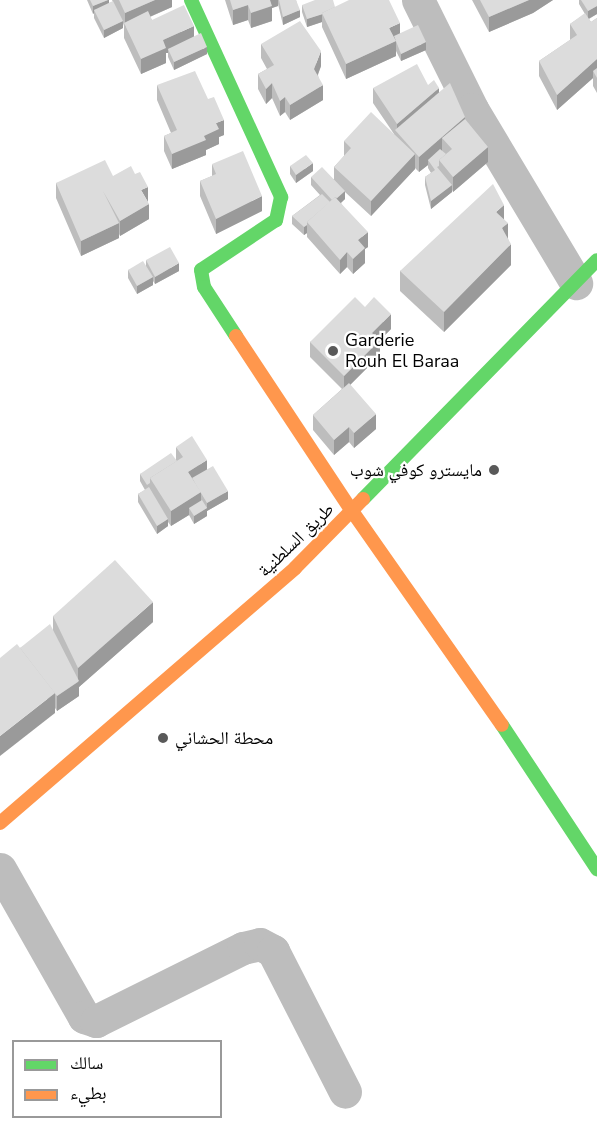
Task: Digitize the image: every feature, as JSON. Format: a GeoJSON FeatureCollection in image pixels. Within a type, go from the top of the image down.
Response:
{"type":"FeatureCollection","features":[{"type":"Feature","properties":{"kind":"street"},"geometry":{"type":"LineString","coordinates":[[191,0],[281,197],[276,220],[201,270],[204,287],[352,511],[552,796],[597,870]]}},
{"type":"Feature","properties":{"kind":"street"},"geometry":{"type":"LineString","coordinates":[[418,0],[472,108],[586,271]]}},
{"type":"Feature","properties":{"kind":"street","name":"طريق السلطنية"},"geometry":{"type":"LineString","coordinates":[[0,823],[223,633],[352,511],[586,271]]}},
{"type":"Feature","properties":{"kind":"street"},"geometry":{"type":"LineString","coordinates":[[0,869],[84,1017],[96,1021],[243,948],[260,944],[273,951],[345,1092]]}},
{"type":"Feature","properties":{"kind":"building"},"geometry":{"type":"Polygon","coordinates":[[[90,0],[108,0],[93,6],[90,0]]]}},
{"type":"Feature","properties":{"kind":"building"},"geometry":{"type":"Polygon","coordinates":[[[119,0],[155,0],[125,13],[119,0]]]}},
{"type":"Feature","properties":{"kind":"building"},"geometry":{"type":"Polygon","coordinates":[[[230,0],[270,0],[272,6],[251,13],[248,5],[233,10],[230,0]]]}},
{"type":"Feature","properties":{"kind":"building"},"geometry":{"type":"Polygon","coordinates":[[[279,0],[296,0],[300,10],[283,17],[279,0]]]}},
{"type":"Feature","properties":{"kind":"building"},"geometry":{"type":"Polygon","coordinates":[[[315,0],[333,0],[335,7],[307,19],[302,5],[315,0]]]}},
{"type":"Feature","properties":{"kind":"building"},"geometry":{"type":"Polygon","coordinates":[[[349,0],[389,0],[400,23],[389,28],[396,41],[346,64],[322,13],[349,0]]]}},
{"type":"Feature","properties":{"kind":"building"},"geometry":{"type":"Polygon","coordinates":[[[480,0],[529,0],[489,17],[480,0]]]}},
{"type":"Feature","properties":{"kind":"building"},"geometry":{"type":"Polygon","coordinates":[[[581,0],[597,0],[597,6],[588,11],[581,0]]]}},
{"type":"Feature","properties":{"kind":"building"},"geometry":{"type":"Polygon","coordinates":[[[113,1],[123,21],[104,30],[94,10],[113,1]]]}},
{"type":"Feature","properties":{"kind":"building"},"geometry":{"type":"Polygon","coordinates":[[[184,5],[194,26],[163,40],[166,48],[141,59],[124,23],[148,11],[152,20],[184,5]]]}},
{"type":"Feature","properties":{"kind":"building"},"geometry":{"type":"Polygon","coordinates":[[[585,13],[591,22],[597,18],[597,59],[557,95],[539,61],[577,35],[570,24],[585,13]]]}},
{"type":"Feature","properties":{"kind":"building"},"geometry":{"type":"Polygon","coordinates":[[[300,21],[321,51],[314,69],[323,85],[290,105],[285,97],[280,101],[272,83],[266,89],[258,74],[274,65],[261,44],[300,21]]]}},
{"type":"Feature","properties":{"kind":"building"},"geometry":{"type":"Polygon","coordinates":[[[418,25],[426,42],[401,54],[394,36],[418,25]]]}},
{"type":"Feature","properties":{"kind":"building"},"geometry":{"type":"Polygon","coordinates":[[[201,33],[207,47],[174,62],[168,49],[201,33]]]}},
{"type":"Feature","properties":{"kind":"building"},"geometry":{"type":"Polygon","coordinates":[[[417,64],[428,85],[434,80],[439,88],[397,124],[373,88],[417,64]]]}},
{"type":"Feature","properties":{"kind":"building"},"geometry":{"type":"Polygon","coordinates":[[[195,71],[208,99],[214,97],[224,120],[216,123],[219,129],[204,136],[206,140],[172,154],[164,136],[177,130],[157,85],[195,71]]]}},
{"type":"Feature","properties":{"kind":"building"},"geometry":{"type":"Polygon","coordinates":[[[450,83],[465,117],[419,157],[395,130],[450,83]]]}},
{"type":"Feature","properties":{"kind":"building"},"geometry":{"type":"Polygon","coordinates":[[[371,112],[415,154],[371,201],[334,167],[351,148],[344,141],[371,112]]]}},
{"type":"Feature","properties":{"kind":"building"},"geometry":{"type":"Polygon","coordinates":[[[465,119],[488,147],[453,177],[439,160],[452,149],[442,138],[465,119]]]}},
{"type":"Feature","properties":{"kind":"building"},"geometry":{"type":"Polygon","coordinates":[[[440,149],[446,154],[439,160],[437,167],[452,185],[431,201],[425,177],[435,170],[428,160],[440,149]]]}},
{"type":"Feature","properties":{"kind":"building"},"geometry":{"type":"Polygon","coordinates":[[[243,151],[262,196],[216,219],[200,181],[216,174],[212,164],[243,151]]]}},
{"type":"Feature","properties":{"kind":"building"},"geometry":{"type":"Polygon","coordinates":[[[306,155],[313,163],[296,175],[290,166],[306,155]]]}},
{"type":"Feature","properties":{"kind":"building"},"geometry":{"type":"Polygon","coordinates":[[[105,160],[113,176],[131,166],[135,174],[140,172],[148,187],[141,190],[149,204],[120,221],[103,191],[119,223],[81,241],[56,183],[105,160]]]}},
{"type":"Feature","properties":{"kind":"building"},"geometry":{"type":"Polygon","coordinates":[[[322,167],[345,191],[332,200],[311,177],[322,167]]]}},
{"type":"Feature","properties":{"kind":"building"},"geometry":{"type":"Polygon","coordinates":[[[493,184],[504,205],[496,212],[508,223],[502,228],[511,244],[444,312],[400,271],[493,184]]]}},
{"type":"Feature","properties":{"kind":"building"},"geometry":{"type":"Polygon","coordinates":[[[322,194],[330,202],[304,227],[292,216],[322,194]]]}},
{"type":"Feature","properties":{"kind":"building"},"geometry":{"type":"Polygon","coordinates":[[[335,197],[368,232],[358,240],[365,248],[353,259],[347,252],[340,260],[307,222],[335,197]]]}},
{"type":"Feature","properties":{"kind":"building"},"geometry":{"type":"Polygon","coordinates":[[[170,247],[179,263],[155,277],[146,260],[170,247]]]}},
{"type":"Feature","properties":{"kind":"building"},"geometry":{"type":"Polygon","coordinates":[[[143,261],[153,277],[137,286],[128,270],[143,261]]]}},
{"type":"Feature","properties":{"kind":"building"},"geometry":{"type":"Polygon","coordinates":[[[355,297],[365,307],[374,297],[391,314],[372,333],[380,340],[344,376],[310,342],[355,297]]]}},
{"type":"Feature","properties":{"kind":"building"},"geometry":{"type":"Polygon","coordinates":[[[349,383],[376,414],[354,433],[349,427],[334,440],[313,415],[349,383]]]}},
{"type":"Feature","properties":{"kind":"building"},"geometry":{"type":"Polygon","coordinates":[[[192,436],[207,460],[188,472],[201,492],[171,511],[150,478],[183,457],[176,447],[192,436]]]}},
{"type":"Feature","properties":{"kind":"building"},"geometry":{"type":"Polygon","coordinates":[[[171,453],[177,461],[150,478],[150,483],[147,485],[140,474],[171,453]]]}},
{"type":"Feature","properties":{"kind":"building"},"geometry":{"type":"Polygon","coordinates":[[[213,466],[228,491],[207,503],[192,478],[213,466]]]}},
{"type":"Feature","properties":{"kind":"building"},"geometry":{"type":"Polygon","coordinates":[[[149,487],[168,519],[157,526],[138,494],[149,487]]]}},
{"type":"Feature","properties":{"kind":"building"},"geometry":{"type":"Polygon","coordinates":[[[202,500],[207,508],[194,516],[189,508],[202,500]]]}},
{"type":"Feature","properties":{"kind":"building"},"geometry":{"type":"Polygon","coordinates":[[[115,560],[153,602],[78,668],[53,616],[115,560]]]}},
{"type":"Feature","properties":{"kind":"building"},"geometry":{"type":"Polygon","coordinates":[[[50,624],[79,681],[57,696],[20,648],[50,624]]]}},
{"type":"Feature","properties":{"kind":"building"},"geometry":{"type":"Polygon","coordinates":[[[17,644],[55,693],[0,736],[0,658],[17,644]]]}},
{"type":"Feature","properties":{"kind":"traffic: fast"},"geometry":{"type":"LineString","coordinates":[[191,0],[281,197],[276,220],[201,270],[204,287],[236,336]]}},
{"type":"Feature","properties":{"kind":"traffic: fast"},"geometry":{"type":"LineString","coordinates":[[363,499],[597,260]]}},
{"type":"Feature","properties":{"kind":"traffic: fast"},"geometry":{"type":"LineString","coordinates":[[502,725],[597,869]]}},
{"type":"Feature","properties":{"kind":"traffic: slow"},"geometry":{"type":"LineString","coordinates":[[236,336],[352,511],[502,725]]}},
{"type":"Feature","properties":{"kind":"traffic: slow"},"geometry":{"type":"LineString","coordinates":[[0,823],[295,568],[363,499]]}},
{"type":"Feature","properties":{"kind":"place","name":"Garderie Rouh El Baraa"},"geometry":{"type":"Point","coordinates":[333,351]}},
{"type":"Feature","properties":{"kind":"place","name":"مايسترو كوفي شوب"},"geometry":{"type":"Point","coordinates":[494,470]}},
{"type":"Feature","properties":{"kind":"place","name":"محطة الحشاني"},"geometry":{"type":"Point","coordinates":[163,738]}}]}
